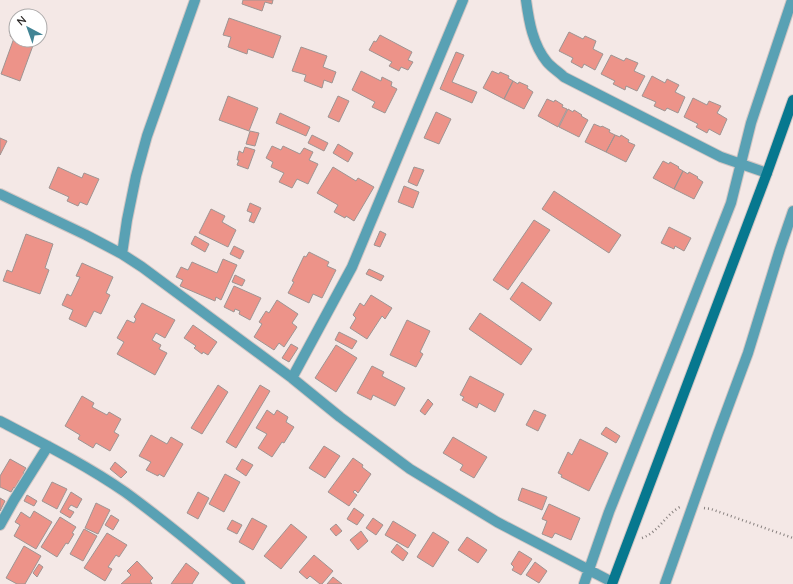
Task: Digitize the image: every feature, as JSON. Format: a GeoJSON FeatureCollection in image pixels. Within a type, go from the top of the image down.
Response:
{"type":"FeatureCollection","features":[{"type":"Feature","properties":{"kind":"main road"},"geometry":{"type":"LineString","coordinates":[[612,583],[767,173],[793,100]]}},
{"type":"Feature","properties":{"kind":"street"},"geometry":{"type":"LineString","coordinates":[[122,254],[136,176],[147,136],[194,0]]}},
{"type":"Feature","properties":{"kind":"street"},"geometry":{"type":"LineString","coordinates":[[292,378],[352,267],[463,0]]}},
{"type":"Feature","properties":{"kind":"street"},"geometry":{"type":"LineString","coordinates":[[526,0],[529,20],[537,46],[548,62],[564,77],[721,157],[767,173]]}},
{"type":"Feature","properties":{"kind":"street"},"geometry":{"type":"LineString","coordinates":[[584,584],[609,512],[731,203],[751,123],[792,0]]}},
{"type":"Feature","properties":{"kind":"street"},"geometry":{"type":"LineString","coordinates":[[0,194],[122,254],[142,267],[292,378],[340,417],[384,448],[410,469],[497,522],[612,583]]}},
{"type":"Feature","properties":{"kind":"street"},"geometry":{"type":"LineString","coordinates":[[665,584],[748,353],[793,211]]}},
{"type":"Feature","properties":{"kind":"street"},"geometry":{"type":"LineString","coordinates":[[0,421],[48,446],[124,492],[193,544],[240,584]]}},
{"type":"Feature","properties":{"kind":"street"},"geometry":{"type":"LineString","coordinates":[[0,525],[48,446]]}},
{"type":"Feature","properties":{"kind":"path"},"geometry":{"type":"LineString","coordinates":[[626,544],[649,535],[660,526],[670,513],[679,508],[693,506],[711,509],[793,538]]}},
{"type":"Feature","properties":{"kind":"building"},"geometry":{"type":"Polygon","coordinates":[[[243,0],[273,0],[272,4],[265,2],[262,11],[242,4],[243,0]]]}},
{"type":"Feature","properties":{"kind":"building"},"geometry":{"type":"Polygon","coordinates":[[[229,18],[281,36],[273,58],[248,49],[247,54],[228,47],[231,37],[223,35],[229,18]]]}},
{"type":"Feature","properties":{"kind":"building"},"geometry":{"type":"Polygon","coordinates":[[[569,32],[583,39],[585,36],[596,41],[593,49],[603,54],[595,70],[584,64],[582,68],[571,62],[573,58],[559,51],[569,32]]]}},
{"type":"Feature","properties":{"kind":"building"},"geometry":{"type":"Polygon","coordinates":[[[380,35],[412,52],[408,60],[413,62],[408,70],[401,67],[399,71],[389,66],[392,62],[369,50],[374,41],[376,42],[380,35]]]}},
{"type":"Feature","properties":{"kind":"building"},"geometry":{"type":"Polygon","coordinates":[[[301,47],[327,56],[323,67],[336,72],[332,83],[324,80],[322,88],[304,81],[306,75],[292,71],[301,47]]]}},
{"type":"Feature","properties":{"kind":"building"},"geometry":{"type":"Polygon","coordinates":[[[10,48],[32,48],[20,81],[1,74],[10,48]]]}},
{"type":"Feature","properties":{"kind":"building"},"geometry":{"type":"Polygon","coordinates":[[[456,52],[464,55],[452,82],[477,92],[472,103],[440,89],[456,52]]]}},
{"type":"Feature","properties":{"kind":"building"},"geometry":{"type":"Polygon","coordinates":[[[611,55],[624,61],[626,58],[638,63],[634,71],[645,76],[637,91],[626,86],[625,90],[613,84],[615,81],[601,74],[611,55]]]}},
{"type":"Feature","properties":{"kind":"building"},"geometry":{"type":"Polygon","coordinates":[[[361,71],[381,81],[382,77],[392,82],[391,86],[397,89],[385,113],[372,107],[375,102],[352,90],[361,71]]]}},
{"type":"Feature","properties":{"kind":"building"},"geometry":{"type":"Polygon","coordinates":[[[492,71],[499,74],[500,72],[509,76],[508,78],[513,81],[504,99],[483,88],[492,71]]]}},
{"type":"Feature","properties":{"kind":"building"},"geometry":{"type":"Polygon","coordinates":[[[652,76],[665,83],[667,79],[679,85],[675,92],[685,97],[678,113],[667,108],[665,111],[654,106],[656,102],[642,96],[652,76]]]}},
{"type":"Feature","properties":{"kind":"building"},"geometry":{"type":"Polygon","coordinates":[[[513,81],[518,84],[519,82],[528,86],[527,88],[533,92],[524,109],[504,99],[513,81]]]}},
{"type":"Feature","properties":{"kind":"building"},"geometry":{"type":"Polygon","coordinates":[[[228,96],[258,108],[249,131],[219,120],[228,96]]]}},
{"type":"Feature","properties":{"kind":"building"},"geometry":{"type":"Polygon","coordinates":[[[338,96],[349,101],[339,122],[328,117],[338,96]]]}},
{"type":"Feature","properties":{"kind":"building"},"geometry":{"type":"Polygon","coordinates":[[[693,98],[707,105],[709,101],[721,106],[717,113],[727,119],[720,135],[709,129],[707,133],[696,127],[698,124],[684,117],[693,98]]]}},
{"type":"Feature","properties":{"kind":"building"},"geometry":{"type":"Polygon","coordinates":[[[547,99],[554,102],[555,100],[563,105],[562,107],[567,109],[558,127],[538,116],[547,99]]]}},
{"type":"Feature","properties":{"kind":"building"},"geometry":{"type":"Polygon","coordinates":[[[568,109],[573,112],[574,110],[588,120],[579,137],[559,127],[568,109]]]}},
{"type":"Feature","properties":{"kind":"building"},"geometry":{"type":"Polygon","coordinates":[[[436,112],[451,119],[439,144],[424,138],[436,112]]]}},
{"type":"Feature","properties":{"kind":"building"},"geometry":{"type":"Polygon","coordinates":[[[280,113],[310,127],[306,136],[276,123],[280,113]]]}},
{"type":"Feature","properties":{"kind":"building"},"geometry":{"type":"Polygon","coordinates":[[[594,124],[610,130],[609,132],[615,135],[606,152],[585,142],[594,124]]]}},
{"type":"Feature","properties":{"kind":"building"},"geometry":{"type":"Polygon","coordinates":[[[250,131],[259,133],[255,146],[246,144],[250,131]]]}},
{"type":"Feature","properties":{"kind":"building"},"geometry":{"type":"Polygon","coordinates":[[[312,135],[328,143],[324,151],[308,143],[312,135]]]}},
{"type":"Feature","properties":{"kind":"building"},"geometry":{"type":"Polygon","coordinates":[[[615,135],[620,137],[621,135],[629,140],[628,142],[635,145],[626,162],[606,152],[615,135]]]}},
{"type":"Feature","properties":{"kind":"building"},"geometry":{"type":"Polygon","coordinates":[[[0,138],[7,141],[0,155],[0,138]]]}},
{"type":"Feature","properties":{"kind":"building"},"geometry":{"type":"Polygon","coordinates":[[[338,144],[353,153],[348,162],[333,153],[338,144]]]}},
{"type":"Feature","properties":{"kind":"building"},"geometry":{"type":"Polygon","coordinates":[[[272,146],[281,150],[283,146],[300,154],[304,148],[313,152],[309,160],[318,164],[308,184],[297,179],[292,188],[279,182],[284,173],[271,167],[273,162],[266,158],[272,146]]]}},
{"type":"Feature","properties":{"kind":"building"},"geometry":{"type":"Polygon","coordinates":[[[245,147],[255,150],[248,169],[237,165],[239,160],[237,160],[239,151],[243,153],[245,147]]]}},
{"type":"Feature","properties":{"kind":"building"},"geometry":{"type":"Polygon","coordinates":[[[663,161],[669,164],[670,162],[683,171],[674,189],[653,178],[663,161]]]}},
{"type":"Feature","properties":{"kind":"building"},"geometry":{"type":"Polygon","coordinates":[[[58,167],[82,178],[84,173],[99,179],[87,205],[80,202],[78,206],[67,201],[69,197],[49,188],[58,167]]]}},
{"type":"Feature","properties":{"kind":"building"},"geometry":{"type":"Polygon","coordinates":[[[333,167],[356,181],[358,178],[374,187],[354,221],[346,216],[345,218],[334,212],[338,205],[317,193],[333,167]]]}},
{"type":"Feature","properties":{"kind":"building"},"geometry":{"type":"Polygon","coordinates":[[[414,167],[424,170],[417,186],[408,182],[414,167]]]}},
{"type":"Feature","properties":{"kind":"building"},"geometry":{"type":"Polygon","coordinates":[[[683,171],[688,174],[689,172],[703,182],[694,199],[674,189],[683,171]]]}},
{"type":"Feature","properties":{"kind":"building"},"geometry":{"type":"Polygon","coordinates":[[[404,186],[419,192],[413,208],[398,202],[404,186]]]}},
{"type":"Feature","properties":{"kind":"building"},"geometry":{"type":"Polygon","coordinates":[[[554,191],[621,235],[609,253],[542,209],[554,191]]]}},
{"type":"Feature","properties":{"kind":"building"},"geometry":{"type":"Polygon","coordinates":[[[250,203],[261,208],[254,223],[249,221],[252,213],[247,211],[250,203]]]}},
{"type":"Feature","properties":{"kind":"building"},"geometry":{"type":"Polygon","coordinates":[[[211,209],[225,216],[222,222],[236,230],[228,247],[199,233],[211,209]]]}},
{"type":"Feature","properties":{"kind":"building"},"geometry":{"type":"Polygon","coordinates":[[[534,220],[550,230],[508,290],[493,280],[534,220]]]}},
{"type":"Feature","properties":{"kind":"building"},"geometry":{"type":"Polygon","coordinates":[[[669,227],[691,238],[684,251],[675,246],[674,249],[661,243],[669,227]]]}},
{"type":"Feature","properties":{"kind":"building"},"geometry":{"type":"Polygon","coordinates":[[[380,231],[386,234],[380,247],[374,245],[380,231]]]}},
{"type":"Feature","properties":{"kind":"building"},"geometry":{"type":"Polygon","coordinates":[[[26,234],[53,244],[45,268],[49,270],[40,294],[3,281],[7,270],[12,272],[26,234]]]}},
{"type":"Feature","properties":{"kind":"building"},"geometry":{"type":"Polygon","coordinates":[[[195,236],[209,244],[205,252],[191,244],[195,236]]]}},
{"type":"Feature","properties":{"kind":"building"},"geometry":{"type":"Polygon","coordinates":[[[234,246],[244,251],[240,259],[230,254],[234,246]]]}},
{"type":"Feature","properties":{"kind":"building"},"geometry":{"type":"Polygon","coordinates":[[[309,252],[329,262],[327,266],[336,270],[322,298],[313,294],[309,303],[288,293],[304,256],[306,257],[309,252]]]}},
{"type":"Feature","properties":{"kind":"building"},"geometry":{"type":"Polygon","coordinates":[[[223,259],[237,265],[221,300],[216,297],[215,301],[180,286],[183,280],[176,277],[181,267],[188,270],[192,262],[217,273],[223,259]]]}},
{"type":"Feature","properties":{"kind":"building"},"geometry":{"type":"Polygon","coordinates":[[[82,263],[113,277],[106,293],[110,295],[101,314],[94,311],[86,327],[69,319],[73,310],[62,305],[67,294],[71,296],[80,277],[76,276],[82,263]]]}},
{"type":"Feature","properties":{"kind":"building"},"geometry":{"type":"Polygon","coordinates":[[[369,269],[384,276],[381,281],[366,274],[369,269]]]}},
{"type":"Feature","properties":{"kind":"building"},"geometry":{"type":"Polygon","coordinates":[[[235,275],[245,280],[242,286],[232,282],[235,275]]]}},
{"type":"Feature","properties":{"kind":"building"},"geometry":{"type":"Polygon","coordinates":[[[522,282],[552,303],[540,321],[510,299],[522,282]]]}},
{"type":"Feature","properties":{"kind":"building"},"geometry":{"type":"Polygon","coordinates":[[[234,286],[261,298],[250,320],[239,314],[240,311],[235,309],[234,312],[224,307],[234,286]]]}},
{"type":"Feature","properties":{"kind":"building"},"geometry":{"type":"Polygon","coordinates":[[[371,295],[392,308],[385,319],[382,316],[367,339],[350,328],[356,318],[353,315],[360,303],[364,306],[371,295]]]}},
{"type":"Feature","properties":{"kind":"building"},"geometry":{"type":"Polygon","coordinates":[[[277,300],[298,314],[292,323],[297,327],[284,347],[279,343],[274,350],[254,337],[262,324],[259,322],[266,311],[269,313],[277,300]]]}},
{"type":"Feature","properties":{"kind":"building"},"geometry":{"type":"Polygon","coordinates":[[[142,303],[175,320],[165,338],[156,333],[152,340],[161,345],[159,349],[167,353],[155,375],[117,354],[124,342],[117,338],[127,320],[134,323],[136,319],[134,317],[142,303]]]}},
{"type":"Feature","properties":{"kind":"building"},"geometry":{"type":"Polygon","coordinates":[[[480,313],[532,349],[521,365],[469,329],[480,313]]]}},
{"type":"Feature","properties":{"kind":"building"},"geometry":{"type":"Polygon","coordinates":[[[407,320],[430,331],[420,352],[423,354],[416,367],[390,355],[407,320]]]}},
{"type":"Feature","properties":{"kind":"building"},"geometry":{"type":"Polygon","coordinates":[[[193,325],[217,342],[208,355],[203,352],[202,354],[194,348],[196,346],[184,338],[193,325]]]}},
{"type":"Feature","properties":{"kind":"building"},"geometry":{"type":"Polygon","coordinates":[[[339,332],[357,341],[352,349],[335,340],[339,332]]]}},
{"type":"Feature","properties":{"kind":"building"},"geometry":{"type":"Polygon","coordinates":[[[291,344],[298,348],[289,362],[282,358],[291,344]]]}},
{"type":"Feature","properties":{"kind":"building"},"geometry":{"type":"Polygon","coordinates":[[[336,345],[357,358],[336,392],[315,378],[336,345]]]}},
{"type":"Feature","properties":{"kind":"building"},"geometry":{"type":"Polygon","coordinates":[[[372,366],[384,372],[382,376],[405,388],[395,406],[373,395],[371,400],[357,393],[372,366]]]}},
{"type":"Feature","properties":{"kind":"building"},"geometry":{"type":"Polygon","coordinates":[[[470,376],[504,394],[495,412],[479,403],[477,408],[462,400],[464,397],[460,395],[470,376]]]}},
{"type":"Feature","properties":{"kind":"building"},"geometry":{"type":"Polygon","coordinates":[[[218,385],[228,392],[202,434],[191,428],[218,385]]]}},
{"type":"Feature","properties":{"kind":"building"},"geometry":{"type":"Polygon","coordinates":[[[260,385],[270,391],[236,448],[226,442],[260,385]]]}},
{"type":"Feature","properties":{"kind":"building"},"geometry":{"type":"Polygon","coordinates":[[[82,396],[94,403],[92,407],[107,415],[109,412],[121,419],[114,432],[119,435],[110,451],[96,443],[93,448],[78,439],[80,435],[65,426],[82,396]]]}},
{"type":"Feature","properties":{"kind":"building"},"geometry":{"type":"Polygon","coordinates":[[[428,399],[433,404],[425,415],[420,411],[428,399]]]}},
{"type":"Feature","properties":{"kind":"building"},"geometry":{"type":"Polygon","coordinates":[[[267,410],[274,415],[277,410],[288,417],[286,422],[294,427],[284,443],[282,442],[272,457],[258,448],[267,434],[256,428],[267,410]]]}},
{"type":"Feature","properties":{"kind":"building"},"geometry":{"type":"Polygon","coordinates":[[[534,410],[546,415],[538,431],[526,425],[534,410]]]}},
{"type":"Feature","properties":{"kind":"building"},"geometry":{"type":"Polygon","coordinates":[[[606,427],[620,436],[616,443],[601,434],[606,427]]]}},
{"type":"Feature","properties":{"kind":"building"},"geometry":{"type":"Polygon","coordinates":[[[151,435],[167,444],[171,437],[183,444],[164,477],[159,474],[158,476],[146,470],[151,462],[139,456],[151,435]]]}},
{"type":"Feature","properties":{"kind":"building"},"geometry":{"type":"Polygon","coordinates":[[[453,437],[487,457],[474,478],[460,470],[463,465],[443,453],[453,437]]]}},
{"type":"Feature","properties":{"kind":"building"},"geometry":{"type":"Polygon","coordinates":[[[580,439],[608,453],[589,491],[561,477],[562,475],[558,473],[568,452],[572,455],[580,439]]]}},
{"type":"Feature","properties":{"kind":"building"},"geometry":{"type":"Polygon","coordinates":[[[324,446],[340,456],[325,478],[309,468],[324,446]]]}},
{"type":"Feature","properties":{"kind":"building"},"geometry":{"type":"Polygon","coordinates":[[[353,458],[363,465],[362,467],[371,474],[358,493],[355,490],[353,492],[357,495],[349,506],[328,492],[353,458]]]}},
{"type":"Feature","properties":{"kind":"building"},"geometry":{"type":"Polygon","coordinates":[[[10,459],[26,468],[20,481],[19,480],[11,492],[0,487],[0,476],[10,459]]]}},
{"type":"Feature","properties":{"kind":"building"},"geometry":{"type":"Polygon","coordinates":[[[242,459],[253,465],[246,476],[236,469],[242,459]]]}},
{"type":"Feature","properties":{"kind":"building"},"geometry":{"type":"Polygon","coordinates":[[[115,462],[127,472],[121,478],[110,469],[115,462]]]}},
{"type":"Feature","properties":{"kind":"building"},"geometry":{"type":"Polygon","coordinates":[[[225,474],[240,482],[224,512],[209,504],[225,474]]]}},
{"type":"Feature","properties":{"kind":"building"},"geometry":{"type":"Polygon","coordinates":[[[52,482],[67,489],[57,509],[42,501],[52,482]]]}},
{"type":"Feature","properties":{"kind":"building"},"geometry":{"type":"Polygon","coordinates":[[[522,488],[547,497],[542,510],[518,500],[522,488]]]}},
{"type":"Feature","properties":{"kind":"building"},"geometry":{"type":"Polygon","coordinates":[[[71,492],[82,499],[77,508],[71,505],[68,509],[74,512],[70,518],[60,512],[71,492]]]}},
{"type":"Feature","properties":{"kind":"building"},"geometry":{"type":"Polygon","coordinates":[[[198,492],[209,498],[198,519],[187,513],[198,492]]]}},
{"type":"Feature","properties":{"kind":"building"},"geometry":{"type":"Polygon","coordinates":[[[27,495],[37,501],[34,506],[24,501],[27,495]]]}},
{"type":"Feature","properties":{"kind":"building"},"geometry":{"type":"Polygon","coordinates":[[[0,498],[5,501],[0,511],[0,498]]]}},
{"type":"Feature","properties":{"kind":"building"},"geometry":{"type":"Polygon","coordinates":[[[96,503],[110,510],[98,534],[85,528],[96,503]]]}},
{"type":"Feature","properties":{"kind":"building"},"geometry":{"type":"Polygon","coordinates":[[[549,504],[580,518],[571,540],[555,533],[552,538],[542,534],[547,521],[542,519],[549,504]]]}},
{"type":"Feature","properties":{"kind":"building"},"geometry":{"type":"Polygon","coordinates":[[[354,508],[364,515],[357,525],[347,519],[354,508]]]}},
{"type":"Feature","properties":{"kind":"building"},"geometry":{"type":"Polygon","coordinates":[[[34,511],[52,522],[36,549],[14,536],[20,525],[15,522],[21,512],[30,518],[34,511]]]}},
{"type":"Feature","properties":{"kind":"building"},"geometry":{"type":"Polygon","coordinates":[[[111,515],[119,520],[113,530],[105,525],[111,515]]]}},
{"type":"Feature","properties":{"kind":"building"},"geometry":{"type":"Polygon","coordinates":[[[60,517],[76,527],[68,544],[66,543],[57,557],[41,547],[60,517]]]}},
{"type":"Feature","properties":{"kind":"building"},"geometry":{"type":"Polygon","coordinates":[[[252,518],[267,526],[253,550],[239,542],[252,518]]]}},
{"type":"Feature","properties":{"kind":"building"},"geometry":{"type":"Polygon","coordinates":[[[373,518],[383,525],[376,535],[366,528],[373,518]]]}},
{"type":"Feature","properties":{"kind":"building"},"geometry":{"type":"Polygon","coordinates":[[[232,520],[242,525],[237,534],[227,529],[232,520]]]}},
{"type":"Feature","properties":{"kind":"building"},"geometry":{"type":"Polygon","coordinates":[[[393,521],[416,535],[408,548],[385,535],[393,521]]]}},
{"type":"Feature","properties":{"kind":"building"},"geometry":{"type":"Polygon","coordinates":[[[291,524],[307,537],[281,569],[264,556],[291,524]]]}},
{"type":"Feature","properties":{"kind":"building"},"geometry":{"type":"Polygon","coordinates":[[[336,524],[342,531],[336,536],[330,529],[336,524]]]}},
{"type":"Feature","properties":{"kind":"building"},"geometry":{"type":"Polygon","coordinates":[[[84,529],[97,536],[83,561],[70,554],[84,529]]]}},
{"type":"Feature","properties":{"kind":"building"},"geometry":{"type":"Polygon","coordinates":[[[361,531],[368,541],[358,550],[350,540],[361,531]]]}},
{"type":"Feature","properties":{"kind":"building"},"geometry":{"type":"Polygon","coordinates":[[[433,532],[449,542],[433,567],[417,557],[433,532]]]}},
{"type":"Feature","properties":{"kind":"building"},"geometry":{"type":"Polygon","coordinates":[[[107,533],[127,545],[119,557],[116,555],[108,567],[112,569],[105,581],[84,568],[107,533]]]}},
{"type":"Feature","properties":{"kind":"building"},"geometry":{"type":"Polygon","coordinates":[[[467,537],[487,550],[478,563],[458,550],[467,537]]]}},
{"type":"Feature","properties":{"kind":"building"},"geometry":{"type":"Polygon","coordinates":[[[397,544],[408,553],[403,561],[391,552],[397,544]]]}},
{"type":"Feature","properties":{"kind":"building"},"geometry":{"type":"Polygon","coordinates":[[[24,546],[41,556],[25,584],[17,584],[6,578],[24,546]]]}},
{"type":"Feature","properties":{"kind":"building"},"geometry":{"type":"Polygon","coordinates":[[[519,551],[532,559],[521,575],[512,570],[514,567],[511,564],[519,551]]]}},
{"type":"Feature","properties":{"kind":"building"},"geometry":{"type":"Polygon","coordinates":[[[314,555],[333,571],[322,584],[310,576],[307,579],[299,572],[314,555]]]}},
{"type":"Feature","properties":{"kind":"building"},"geometry":{"type":"Polygon","coordinates":[[[137,561],[153,578],[150,581],[152,584],[121,584],[131,575],[127,571],[137,561]]]}},
{"type":"Feature","properties":{"kind":"building"},"geometry":{"type":"Polygon","coordinates":[[[535,562],[547,571],[539,583],[526,575],[535,562]]]}},
{"type":"Feature","properties":{"kind":"building"},"geometry":{"type":"Polygon","coordinates":[[[186,563],[199,573],[192,584],[171,584],[186,563]]]}},
{"type":"Feature","properties":{"kind":"building"},"geometry":{"type":"Polygon","coordinates":[[[39,564],[43,567],[37,577],[33,573],[39,564]]]}},
{"type":"Feature","properties":{"kind":"building"},"geometry":{"type":"Polygon","coordinates":[[[333,577],[342,584],[327,584],[333,577]]]}}]}
